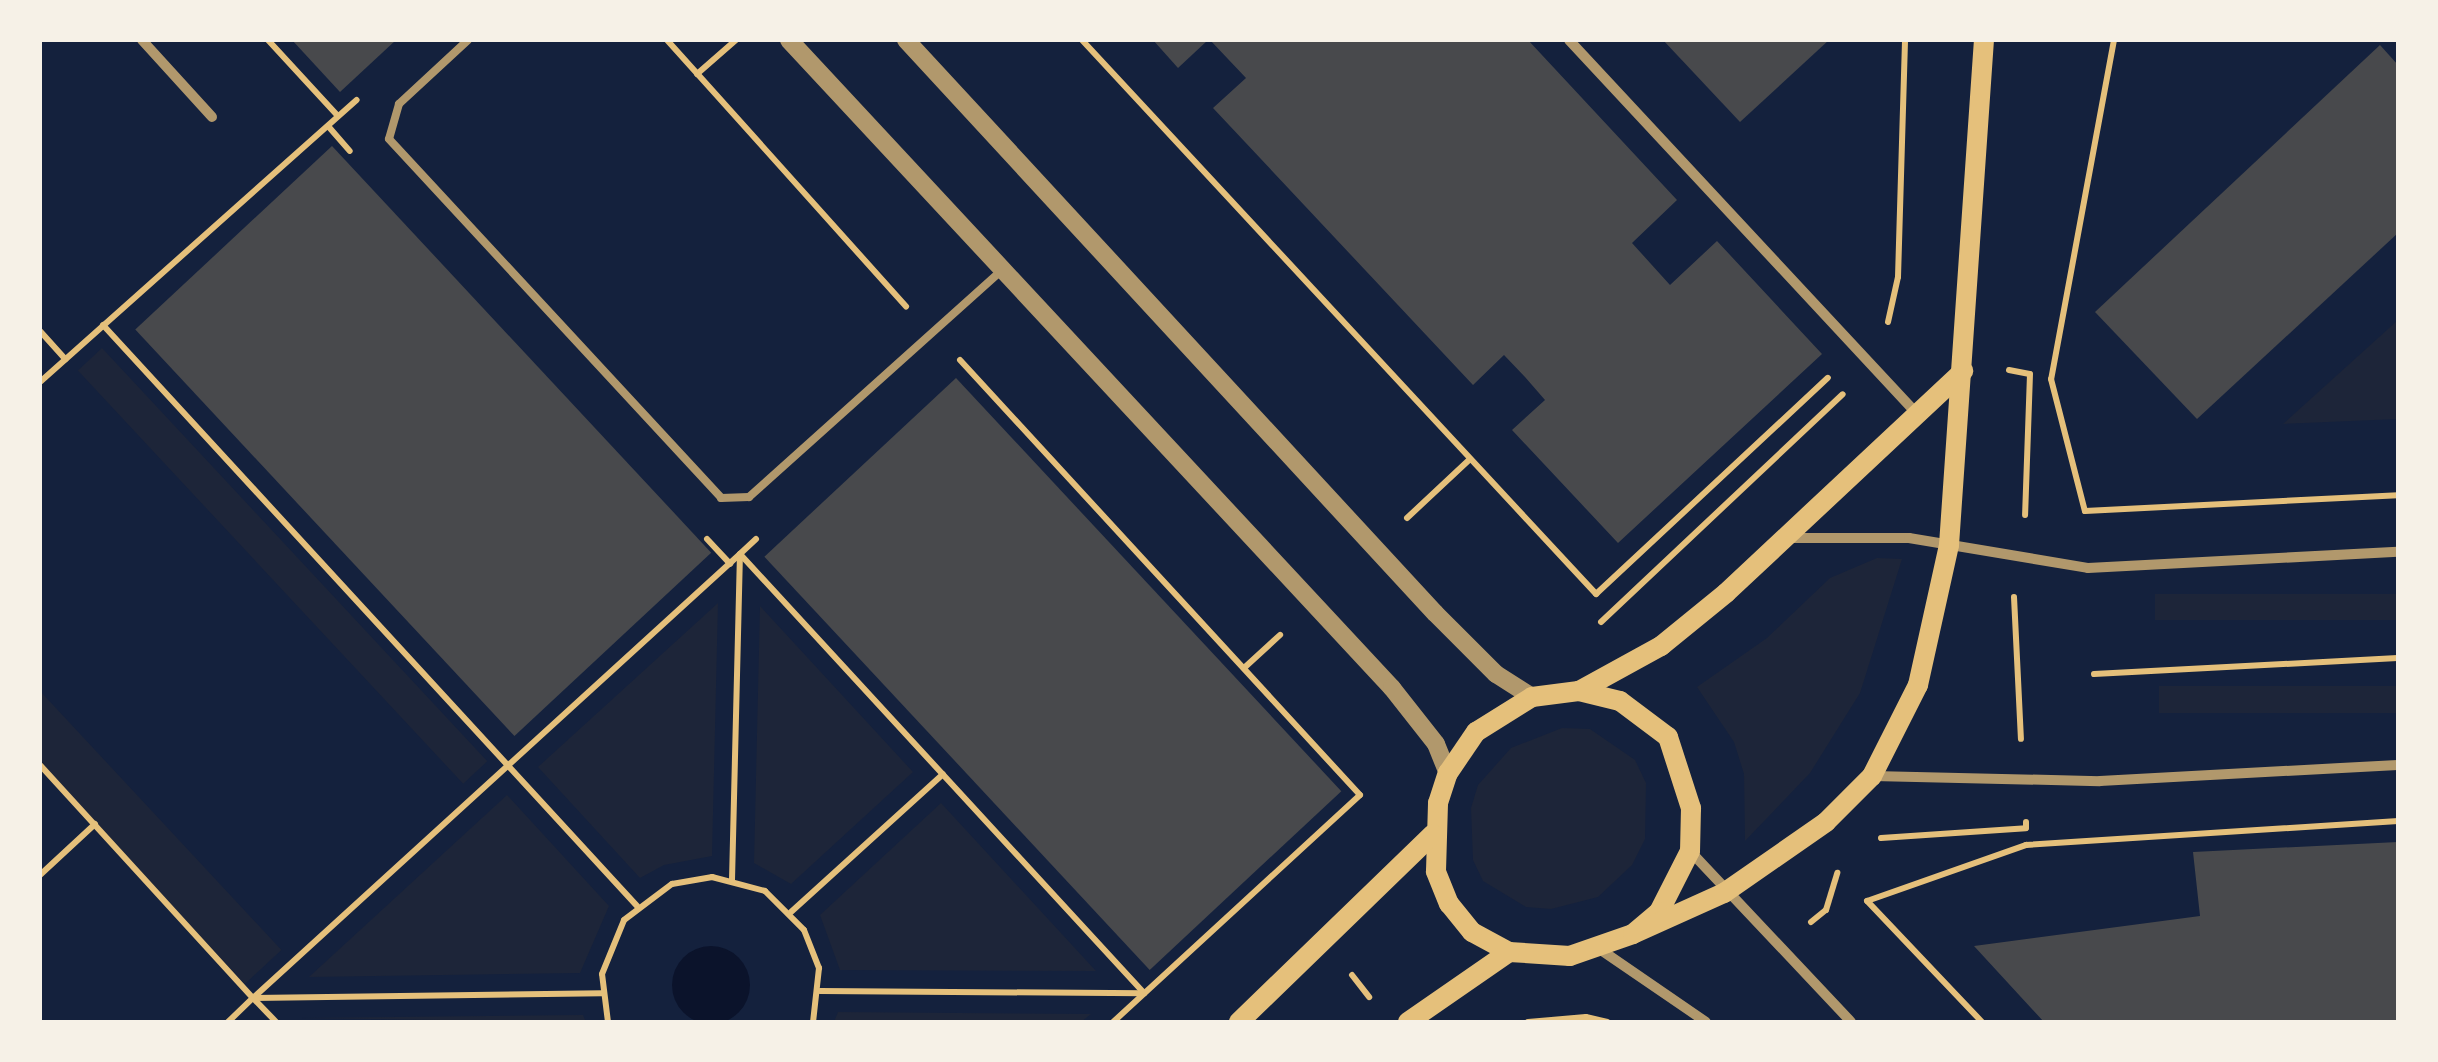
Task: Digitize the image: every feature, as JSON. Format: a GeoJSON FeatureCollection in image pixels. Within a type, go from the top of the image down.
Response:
{"type":"FeatureCollection","features":[{"type":"Feature","properties":{"kind":"main road"},"geometry":{"type":"LineString","coordinates":[[1632,934],[1659,912],[1690,850],[1684,772],[1668,737],[1620,701],[1579,691],[1532,696],[1476,732],[1448,773],[1433,834],[1450,904],[1472,932],[1509,952],[1540,958],[1601,950],[1724,893],[1788,853],[1872,776],[1918,684],[1949,545],[1984,40]]}},
{"type":"Feature","properties":{"kind":"main road"},"geometry":{"type":"LineString","coordinates":[[1579,691],[1661,646],[1786,539],[1920,416],[1963,371]]}},
{"type":"Feature","properties":{"kind":"main road"},"geometry":{"type":"LineString","coordinates":[[1240,1022],[1433,834]]}},
{"type":"Feature","properties":{"kind":"main road"},"geometry":{"type":"LineString","coordinates":[[1408,1022],[1509,952]]}},
{"type":"Feature","properties":{"kind":"street"},"geometry":{"type":"LineString","coordinates":[[142,40],[212,117]]}},
{"type":"Feature","properties":{"kind":"street"},"geometry":{"type":"LineString","coordinates":[[789,40],[1392,688],[1436,744],[1448,773]]}},
{"type":"Feature","properties":{"kind":"street"},"geometry":{"type":"LineString","coordinates":[[906,40],[1435,613],[1496,674],[1532,696]]}},
{"type":"Feature","properties":{"kind":"street"},"geometry":{"type":"LineString","coordinates":[[1569,40],[1920,416]]}},
{"type":"Feature","properties":{"kind":"street"},"geometry":{"type":"LineString","coordinates":[[1786,539],[1868,534],[2088,568],[2398,552]]}},
{"type":"Feature","properties":{"kind":"street"},"geometry":{"type":"LineString","coordinates":[[1872,776],[2100,781],[2398,764]]}},
{"type":"Feature","properties":{"kind":"street"},"geometry":{"type":"LineString","coordinates":[[1690,850],[1724,893],[1852,1022]]}},
{"type":"Feature","properties":{"kind":"street"},"geometry":{"type":"LineString","coordinates":[[1601,950],[1668,989],[1706,1022]]}},
{"type":"Feature","properties":{"kind":"lane"},"geometry":{"type":"LineString","coordinates":[[468,40],[398,104],[389,139],[721,498],[749,497],[1002,269]]}},
{"type":"Feature","properties":{"kind":"path"},"geometry":{"type":"LineString","coordinates":[[40,382],[338,116],[268,40]]}},
{"type":"Feature","properties":{"kind":"path"},"geometry":{"type":"LineString","coordinates":[[667,40],[931,334]]}},
{"type":"Feature","properties":{"kind":"path"},"geometry":{"type":"LineString","coordinates":[[698,74],[736,40]]}},
{"type":"Feature","properties":{"kind":"path"},"geometry":{"type":"LineString","coordinates":[[1082,40],[1596,594]]}},
{"type":"Feature","properties":{"kind":"path"},"geometry":{"type":"LineString","coordinates":[[2114,40],[2052,379],[2085,511],[2398,496]]}},
{"type":"Feature","properties":{"kind":"path"},"geometry":{"type":"LineString","coordinates":[[103,324],[637,906]]}},
{"type":"Feature","properties":{"kind":"path"},"geometry":{"type":"LineString","coordinates":[[40,331],[66,359]]}},
{"type":"Feature","properties":{"kind":"path"},"geometry":{"type":"LineString","coordinates":[[942,369],[956,356],[1360,796],[1113,1022]]}},
{"type":"Feature","properties":{"kind":"path"},"geometry":{"type":"LineString","coordinates":[[228,1022],[769,527]]}},
{"type":"Feature","properties":{"kind":"path"},"geometry":{"type":"LineString","coordinates":[[740,554],[1144,994]]}},
{"type":"Feature","properties":{"kind":"path"},"geometry":{"type":"LineString","coordinates":[[732,880],[740,554]]}},
{"type":"Feature","properties":{"kind":"path"},"geometry":{"type":"LineString","coordinates":[[2094,674],[2398,658]]}},
{"type":"Feature","properties":{"kind":"path"},"geometry":{"type":"LineString","coordinates":[[40,764],[276,1022]]}},
{"type":"Feature","properties":{"kind":"path"},"geometry":{"type":"LineString","coordinates":[[791,912],[942,774]]}},
{"type":"Feature","properties":{"kind":"path"},"geometry":{"type":"LineString","coordinates":[[1982,1022],[1867,901],[2026,844],[2398,821]]}},
{"type":"Feature","properties":{"kind":"path"},"geometry":{"type":"LineString","coordinates":[[40,874],[95,824]]}},
{"type":"Feature","properties":{"kind":"path"},"geometry":{"type":"LineString","coordinates":[[608,1022],[602,993],[606,955],[637,906],[672,884],[732,880],[764,891],[791,912],[813,948],[820,990],[813,1022]]}},
{"type":"Feature","properties":{"kind":"path"},"geometry":{"type":"LineString","coordinates":[[820,990],[1144,994]]}},
{"type":"Feature","properties":{"kind":"path"},"geometry":{"type":"LineString","coordinates":[[254,998],[602,993]]}},
{"type":"Feature","properties":{"kind":"path"},"geometry":{"type":"LineString","coordinates":[[1528,1022],[1607,1022]]}},
{"type":"Feature","properties":{"kind":"shaded area"},"geometry":{"type":"Polygon","coordinates":[[[2398,320],[2398,419],[2283,424],[2398,320]]]}},
{"type":"Feature","properties":{"kind":"shaded area"},"geometry":{"type":"Polygon","coordinates":[[[102,348],[487,761],[463,784],[78,371],[102,348]]]}},
{"type":"Feature","properties":{"kind":"shaded area"},"geometry":{"type":"Polygon","coordinates":[[[1877,558],[1902,559],[1860,693],[1810,773],[1745,841],[1744,774],[1734,742],[1697,687],[1767,638],[1830,578],[1877,558]]]}},
{"type":"Feature","properties":{"kind":"shaded area"},"geometry":{"type":"Polygon","coordinates":[[[2155,594],[2398,594],[2398,620],[2155,620],[2155,594]]]}},
{"type":"Feature","properties":{"kind":"shaded area"},"geometry":{"type":"Polygon","coordinates":[[[718,603],[712,856],[664,865],[640,878],[538,767],[718,603]]]}},
{"type":"Feature","properties":{"kind":"shaded area"},"geometry":{"type":"Polygon","coordinates":[[[760,606],[913,772],[791,884],[754,863],[760,606]]]}},
{"type":"Feature","properties":{"kind":"shaded area"},"geometry":{"type":"Polygon","coordinates":[[[2159,686],[2398,686],[2398,713],[2159,713],[2159,686]]]}},
{"type":"Feature","properties":{"kind":"shaded area"},"geometry":{"type":"Polygon","coordinates":[[[40,691],[281,950],[245,984],[40,764],[40,691]]]}},
{"type":"Feature","properties":{"kind":"shaded area"},"geometry":{"type":"Polygon","coordinates":[[[1562,728],[1590,729],[1635,760],[1646,783],[1645,839],[1632,865],[1598,897],[1551,909],[1526,907],[1483,881],[1473,860],[1471,808],[1478,785],[1511,748],[1562,728]]]}},
{"type":"Feature","properties":{"kind":"shaded area"},"geometry":{"type":"Polygon","coordinates":[[[507,795],[609,906],[580,973],[309,977],[507,795]]]}},
{"type":"Feature","properties":{"kind":"shaded area"},"geometry":{"type":"Polygon","coordinates":[[[941,803],[1096,971],[840,970],[820,915],[941,803]]]}},
{"type":"Feature","properties":{"kind":"shaded area"},"geometry":{"type":"Polygon","coordinates":[[[711,946],[739,957],[750,985],[739,1013],[711,1024],[683,1013],[672,985],[683,957],[711,946]]]}},
{"type":"Feature","properties":{"kind":"shaded area"},"geometry":{"type":"Polygon","coordinates":[[[838,1012],[1091,1014],[1081,1022],[834,1022],[838,1012]]]}},
{"type":"Feature","properties":{"kind":"shaded area"},"geometry":{"type":"Polygon","coordinates":[[[583,1015],[586,1022],[301,1018],[583,1015]]]}},
{"type":"Feature","properties":{"kind":"building"},"geometry":{"type":"Polygon","coordinates":[[[292,40],[396,40],[340,92],[292,40]]]}},
{"type":"Feature","properties":{"kind":"building"},"geometry":{"type":"Polygon","coordinates":[[[1153,40],[1208,40],[1178,68],[1153,40]]]}},
{"type":"Feature","properties":{"kind":"building"},"geometry":{"type":"Polygon","coordinates":[[[1210,40],[1528,40],[1677,200],[1632,243],[1670,285],[1717,241],[1822,354],[1618,543],[1512,430],[1545,400],[1525,377],[1504,355],[1473,385],[1213,108],[1246,78],[1210,40]]]}},
{"type":"Feature","properties":{"kind":"building"},"geometry":{"type":"Polygon","coordinates":[[[1663,40],[1829,40],[1740,122],[1663,40]]]}},
{"type":"Feature","properties":{"kind":"building"},"geometry":{"type":"Polygon","coordinates":[[[2380,45],[2398,65],[2398,233],[2197,419],[2095,312],[2380,45]]]}},
{"type":"Feature","properties":{"kind":"building"},"geometry":{"type":"Polygon","coordinates":[[[332,146],[711,553],[514,736],[135,329],[332,146]]]}},
{"type":"Feature","properties":{"kind":"building"},"geometry":{"type":"Polygon","coordinates":[[[956,378],[1341,791],[1150,970],[764,557],[956,378]]]}},
{"type":"Feature","properties":{"kind":"building"},"geometry":{"type":"Polygon","coordinates":[[[2398,842],[2398,1022],[2044,1022],[1974,946],[2200,916],[2193,852],[2398,842]]]}}]}
